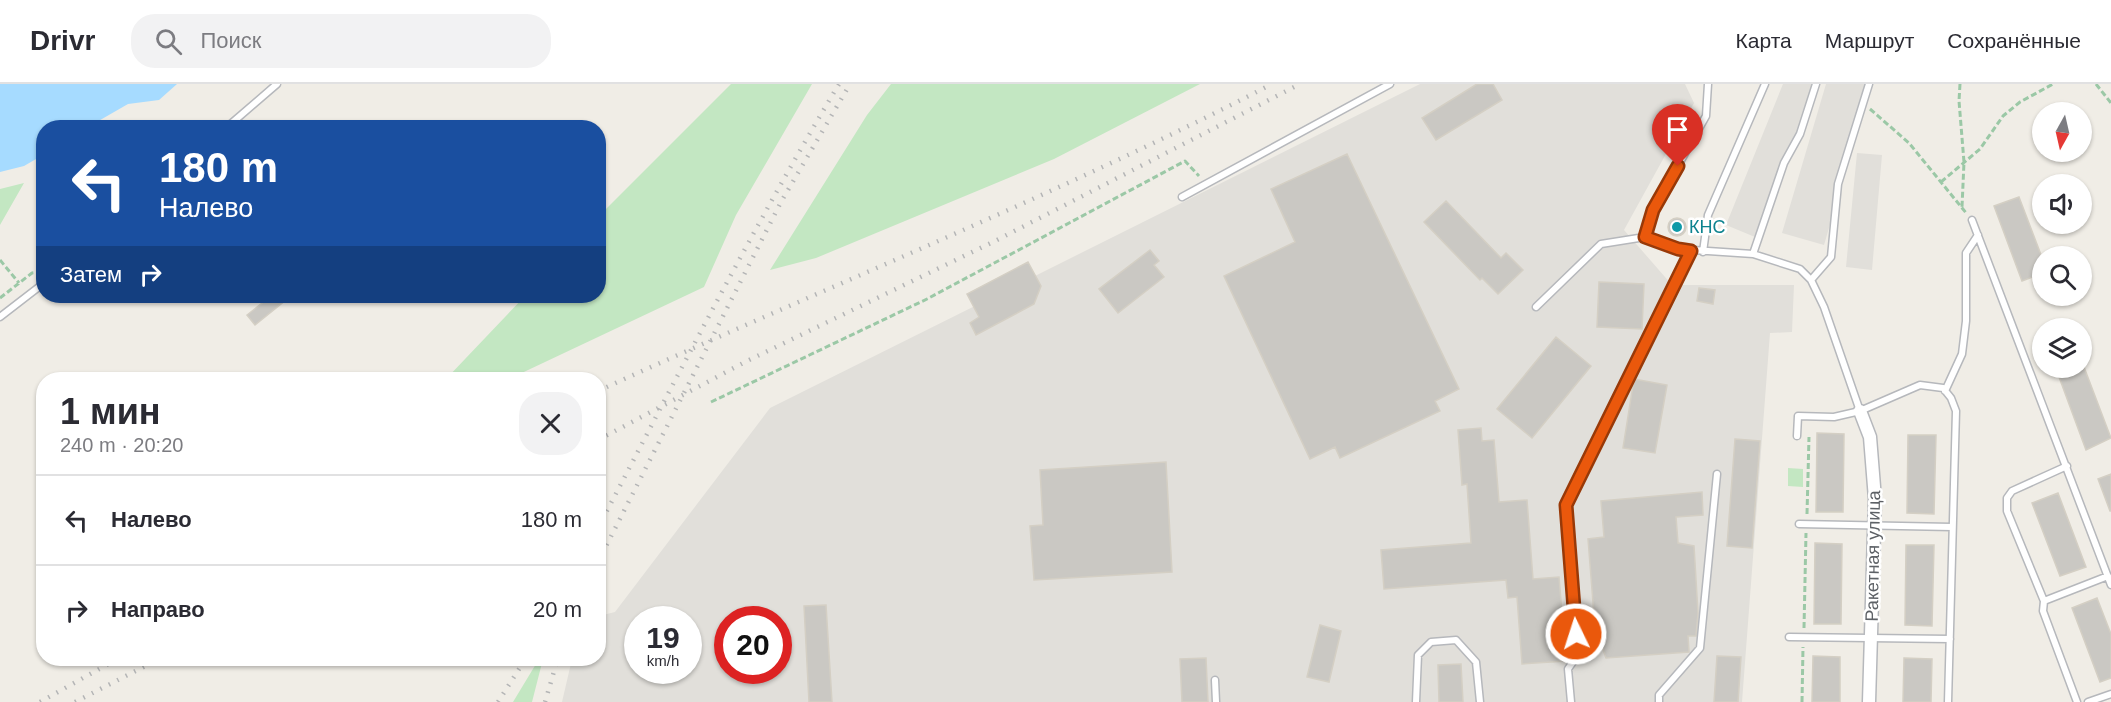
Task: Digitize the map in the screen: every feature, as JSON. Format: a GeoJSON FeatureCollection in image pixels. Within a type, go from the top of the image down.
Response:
{"type":"FeatureCollection","features":[{"type":"Feature","properties":{"kind":"street","name":"Ракетная улица"},"geometry":{"type":"LineString","coordinates":[[1860,411],[1870,437],[1874,460],[1875,526],[1869,702]]}},
{"type":"Feature","properties":{"kind":"lane"},"geometry":{"type":"LineString","coordinates":[[235,120],[277,84]]}},
{"type":"Feature","properties":{"kind":"lane"},"geometry":{"type":"LineString","coordinates":[[1182,196],[1390,84]]}},
{"type":"Feature","properties":{"kind":"lane"},"geometry":{"type":"LineString","coordinates":[[1645,237],[1653,210],[1706,116],[1708,84]]}},
{"type":"Feature","properties":{"kind":"lane"},"geometry":{"type":"LineString","coordinates":[[1703,252],[1708,215],[1765,84]]}},
{"type":"Feature","properties":{"kind":"lane"},"geometry":{"type":"LineString","coordinates":[[1753,254],[1784,163],[1800,134],[1816,84]]}},
{"type":"Feature","properties":{"kind":"lane"},"geometry":{"type":"LineString","coordinates":[[1810,280],[1831,257],[1838,184],[1865,104],[1869,84]]}},
{"type":"Feature","properties":{"kind":"lane"},"geometry":{"type":"LineString","coordinates":[[1972,220],[2111,585]]}},
{"type":"Feature","properties":{"kind":"lane"},"geometry":{"type":"LineString","coordinates":[[1945,391],[1962,354],[1966,321],[1966,254],[1978,235]]}},
{"type":"Feature","properties":{"kind":"lane"},"geometry":{"type":"LineString","coordinates":[[1536,307],[1601,244],[1645,237],[1678,249],[1753,254],[1777,260],[1800,269],[1810,280],[1827,317],[1860,411]]}},
{"type":"Feature","properties":{"kind":"lane"},"geometry":{"type":"LineString","coordinates":[[1571,702],[1568,669],[1577,656],[1566,505],[1691,251]]}},
{"type":"Feature","properties":{"kind":"lane"},"geometry":{"type":"LineString","coordinates":[[0,317],[36,290]]}},
{"type":"Feature","properties":{"kind":"lane"},"geometry":{"type":"LineString","coordinates":[[1797,436],[1798,416],[1834,417],[1860,411],[1920,384],[1942,388],[1945,391],[1956,411],[1948,702]]}},
{"type":"Feature","properties":{"kind":"lane"},"geometry":{"type":"LineString","coordinates":[[2067,466],[2012,491],[2007,498],[2007,511],[2044,601],[2043,611],[2078,702]]}},
{"type":"Feature","properties":{"kind":"lane"},"geometry":{"type":"LineString","coordinates":[[1659,702],[1659,695],[1700,648],[1717,474]]}},
{"type":"Feature","properties":{"kind":"lane"},"geometry":{"type":"LineString","coordinates":[[1803,524],[1952,527]]}},
{"type":"Feature","properties":{"kind":"lane"},"geometry":{"type":"LineString","coordinates":[[2044,601],[2108,576]]}},
{"type":"Feature","properties":{"kind":"lane"},"geometry":{"type":"LineString","coordinates":[[1789,637],[1950,639]]}},
{"type":"Feature","properties":{"kind":"lane"},"geometry":{"type":"LineString","coordinates":[[1416,702],[1418,655],[1431,642],[1456,640],[1476,662],[1480,702]]}},
{"type":"Feature","properties":{"kind":"lane"},"geometry":{"type":"LineString","coordinates":[[1215,681],[1216,702]]}},
{"type":"Feature","properties":{"kind":"lane"},"geometry":{"type":"LineString","coordinates":[[2088,702],[2111,694]]}},
{"type":"Feature","properties":{"kind":"path"},"geometry":{"type":"LineString","coordinates":[[1960,84],[1959,101],[1964,162],[1962,208]]}},
{"type":"Feature","properties":{"kind":"path"},"geometry":{"type":"LineString","coordinates":[[1941,182],[1980,149],[2003,116],[2020,102],[2053,84]]}},
{"type":"Feature","properties":{"kind":"path"},"geometry":{"type":"LineString","coordinates":[[2096,84],[2111,103]]}},
{"type":"Feature","properties":{"kind":"path"},"geometry":{"type":"LineString","coordinates":[[1865,104],[1909,143],[1972,220]]}},
{"type":"Feature","properties":{"kind":"path"},"geometry":{"type":"LineString","coordinates":[[711,402],[927,299],[1185,161],[1206,183]]}},
{"type":"Feature","properties":{"kind":"path"},"geometry":{"type":"LineString","coordinates":[[0,260],[19,284]]}},
{"type":"Feature","properties":{"kind":"path"},"geometry":{"type":"LineString","coordinates":[[0,298],[32,273],[36,273]]}},
{"type":"Feature","properties":{"kind":"path"},"geometry":{"type":"LineString","coordinates":[[1802,702],[1803,524],[1809,416]]}},
{"type":"Feature","properties":{"kind":"shaded area"},"geometry":{"type":"Polygon","coordinates":[[[1420,84],[1685,84],[1694,103],[1624,230],[1672,285],[1794,285],[1792,332],[1770,333],[1742,702],[562,702],[570,666],[606,666],[606,614],[615,612],[770,408],[1420,84]]]}},
{"type":"Feature","properties":{"kind":"shaded area"},"geometry":{"type":"Polygon","coordinates":[[[1783,84],[1817,84],[1755,237],[1726,225],[1783,84]]]}},
{"type":"Feature","properties":{"kind":"shaded area"},"geometry":{"type":"Polygon","coordinates":[[[1826,84],[1871,84],[1824,245],[1782,233],[1826,84]]]}},
{"type":"Feature","properties":{"kind":"shaded area"},"geometry":{"type":"Polygon","coordinates":[[[1857,153],[1882,155],[1872,270],[1846,267],[1857,153]]]}},
{"type":"Feature","properties":{"kind":"green space"},"geometry":{"type":"Polygon","coordinates":[[[731,84],[812,84],[736,215],[704,287],[524,372],[453,372],[518,303],[606,303],[606,209],[731,84]]]}},
{"type":"Feature","properties":{"kind":"green space"},"geometry":{"type":"Polygon","coordinates":[[[891,84],[1200,84],[1054,159],[816,258],[770,270],[867,115],[891,84]]]}},
{"type":"Feature","properties":{"kind":"green space"},"geometry":{"type":"Polygon","coordinates":[[[24,183],[0,225],[0,189],[24,183]]]}},
{"type":"Feature","properties":{"kind":"green space"},"geometry":{"type":"Polygon","coordinates":[[[1788,468],[1803,469],[1803,487],[1788,486],[1788,468]]]}},
{"type":"Feature","properties":{"kind":"green space"},"geometry":{"type":"Polygon","coordinates":[[[535,666],[541,666],[532,702],[513,702],[535,666]]]}},
{"type":"Feature","properties":{"kind":"water"},"geometry":{"type":"Polygon","coordinates":[[[0,84],[177,84],[159,100],[128,104],[100,120],[36,120],[36,159],[24,166],[0,172],[0,84]]]}},
{"type":"Feature","properties":{"kind":"building"},"geometry":{"type":"Polygon","coordinates":[[[1477,84],[1493,84],[1502,100],[1436,140],[1422,118],[1477,84]]]}},
{"type":"Feature","properties":{"kind":"building"},"geometry":{"type":"Polygon","coordinates":[[[1347,154],[1459,389],[1435,401],[1440,411],[1340,458],[1335,447],[1310,459],[1224,276],[1295,242],[1271,189],[1347,154]]]}},
{"type":"Feature","properties":{"kind":"building"},"geometry":{"type":"Polygon","coordinates":[[[2019,197],[2038,246],[2032,246],[2032,277],[2022,281],[1994,206],[2019,197]]]}},
{"type":"Feature","properties":{"kind":"building"},"geometry":{"type":"Polygon","coordinates":[[[1446,201],[1501,258],[1506,253],[1523,270],[1498,294],[1482,278],[1480,280],[1424,222],[1446,201]]]}},
{"type":"Feature","properties":{"kind":"building","name":"КНС"},"geometry":{"type":"Polygon","coordinates":[[[1677,218],[1683,221],[1686,227],[1683,233],[1677,236],[1671,233],[1668,227],[1671,221],[1677,218]]]}},
{"type":"Feature","properties":{"kind":"building"},"geometry":{"type":"Polygon","coordinates":[[[1150,250],[1159,261],[1154,265],[1164,277],[1118,313],[1099,289],[1150,250]]]}},
{"type":"Feature","properties":{"kind":"building"},"geometry":{"type":"Polygon","coordinates":[[[1028,262],[1041,286],[1034,304],[976,335],[970,323],[979,317],[967,294],[1028,262]]]}},
{"type":"Feature","properties":{"kind":"building"},"geometry":{"type":"Polygon","coordinates":[[[1599,282],[1644,284],[1642,329],[1597,327],[1599,282]]]}},
{"type":"Feature","properties":{"kind":"building"},"geometry":{"type":"Polygon","coordinates":[[[1699,288],[1715,290],[1713,304],[1697,301],[1699,288]]]}},
{"type":"Feature","properties":{"kind":"building"},"geometry":{"type":"Polygon","coordinates":[[[262,303],[282,303],[255,325],[247,315],[262,303]]]}},
{"type":"Feature","properties":{"kind":"building"},"geometry":{"type":"Polygon","coordinates":[[[1556,337],[1591,366],[1532,438],[1497,409],[1556,337]]]}},
{"type":"Feature","properties":{"kind":"building"},"geometry":{"type":"Polygon","coordinates":[[[2059,378],[2088,378],[2111,438],[2086,450],[2059,378]]]}},
{"type":"Feature","properties":{"kind":"building"},"geometry":{"type":"Polygon","coordinates":[[[1634,379],[1667,385],[1655,453],[1623,448],[1634,379]]]}},
{"type":"Feature","properties":{"kind":"building"},"geometry":{"type":"Polygon","coordinates":[[[1481,428],[1482,441],[1494,440],[1499,502],[1527,500],[1533,579],[1559,577],[1566,661],[1522,664],[1517,597],[1508,598],[1506,580],[1384,589],[1381,550],[1471,543],[1467,484],[1462,485],[1458,430],[1481,428]]]}},
{"type":"Feature","properties":{"kind":"building"},"geometry":{"type":"Polygon","coordinates":[[[1817,433],[1844,434],[1843,512],[1816,512],[1817,433]]]}},
{"type":"Feature","properties":{"kind":"building"},"geometry":{"type":"Polygon","coordinates":[[[1908,435],[1936,435],[1934,514],[1907,513],[1908,435]]]}},
{"type":"Feature","properties":{"kind":"building"},"geometry":{"type":"Polygon","coordinates":[[[1735,439],[1760,441],[1752,548],[1727,546],[1735,439]]]}},
{"type":"Feature","properties":{"kind":"building"},"geometry":{"type":"Polygon","coordinates":[[[1166,462],[1172,572],[1034,580],[1030,526],[1043,525],[1040,470],[1166,462]]]}},
{"type":"Feature","properties":{"kind":"building"},"geometry":{"type":"Polygon","coordinates":[[[2111,474],[2111,511],[2110,511],[2098,479],[2111,474]]]}},
{"type":"Feature","properties":{"kind":"building"},"geometry":{"type":"Polygon","coordinates":[[[1702,492],[1703,515],[1676,517],[1678,543],[1694,546],[1698,613],[1696,636],[1688,636],[1689,652],[1606,658],[1595,628],[1588,539],[1604,537],[1601,501],[1702,492]]]}},
{"type":"Feature","properties":{"kind":"building"},"geometry":{"type":"Polygon","coordinates":[[[2058,493],[2086,567],[2060,576],[2032,503],[2058,493]]]}},
{"type":"Feature","properties":{"kind":"building"},"geometry":{"type":"Polygon","coordinates":[[[1815,543],[1842,544],[1841,624],[1814,624],[1815,543]]]}},
{"type":"Feature","properties":{"kind":"building"},"geometry":{"type":"Polygon","coordinates":[[[1906,545],[1934,545],[1932,626],[1905,625],[1906,545]]]}},
{"type":"Feature","properties":{"kind":"building"},"geometry":{"type":"Polygon","coordinates":[[[2097,598],[2111,634],[2111,678],[2100,682],[2072,608],[2097,598]]]}},
{"type":"Feature","properties":{"kind":"building"},"geometry":{"type":"Polygon","coordinates":[[[826,605],[832,702],[809,702],[804,606],[826,605]]]}},
{"type":"Feature","properties":{"kind":"building"},"geometry":{"type":"Polygon","coordinates":[[[1320,625],[1341,631],[1329,682],[1307,677],[1320,625]]]}},
{"type":"Feature","properties":{"kind":"building"},"geometry":{"type":"Polygon","coordinates":[[[1717,656],[1741,657],[1738,702],[1714,702],[1717,656]]]}},
{"type":"Feature","properties":{"kind":"building"},"geometry":{"type":"Polygon","coordinates":[[[1813,656],[1840,657],[1840,702],[1812,702],[1813,656]]]}},
{"type":"Feature","properties":{"kind":"building"},"geometry":{"type":"Polygon","coordinates":[[[1206,658],[1208,702],[1182,702],[1180,659],[1206,658]]]}},
{"type":"Feature","properties":{"kind":"building"},"geometry":{"type":"Polygon","coordinates":[[[1904,658],[1932,659],[1931,702],[1903,702],[1904,658]]]}},
{"type":"Feature","properties":{"kind":"building"},"geometry":{"type":"Polygon","coordinates":[[[1461,664],[1463,702],[1439,702],[1438,665],[1461,664]]]}},
{"type":"Feature","properties":{"kind":"railway"},"geometry":{"type":"LineString","coordinates":[[606,513],[745,249],[839,84]]}},
{"type":"Feature","properties":{"kind":"railway"},"geometry":{"type":"LineString","coordinates":[[606,546],[781,202],[850,84]]}},
{"type":"Feature","properties":{"kind":"railway"},"geometry":{"type":"LineString","coordinates":[[606,387],[1106,166],[1272,84]]}},
{"type":"Feature","properties":{"kind":"railway"},"geometry":{"type":"LineString","coordinates":[[606,436],[747,361],[995,241],[1300,84]]}},
{"type":"Feature","properties":{"kind":"railway"},"geometry":{"type":"LineString","coordinates":[[40,702],[105,666]]}},
{"type":"Feature","properties":{"kind":"railway"},"geometry":{"type":"LineString","coordinates":[[75,702],[145,666]]}},
{"type":"Feature","properties":{"kind":"railway"},"geometry":{"type":"LineString","coordinates":[[498,702],[521,666]]}},
{"type":"Feature","properties":{"kind":"railway"},"geometry":{"type":"LineString","coordinates":[[545,702],[556,666]]}},
{"type":"Feature","properties":{"kind":"place","name":"КНС"},"geometry":{"type":"Point","coordinates":[1677,227]}},
{"type":"Feature","properties":{"kind":"route"},"geometry":{"type":"LineString","coordinates":[[1576,634],[1566,505],[1691,251],[1678,249],[1645,237],[1653,210],[1678,166]]}}]}
